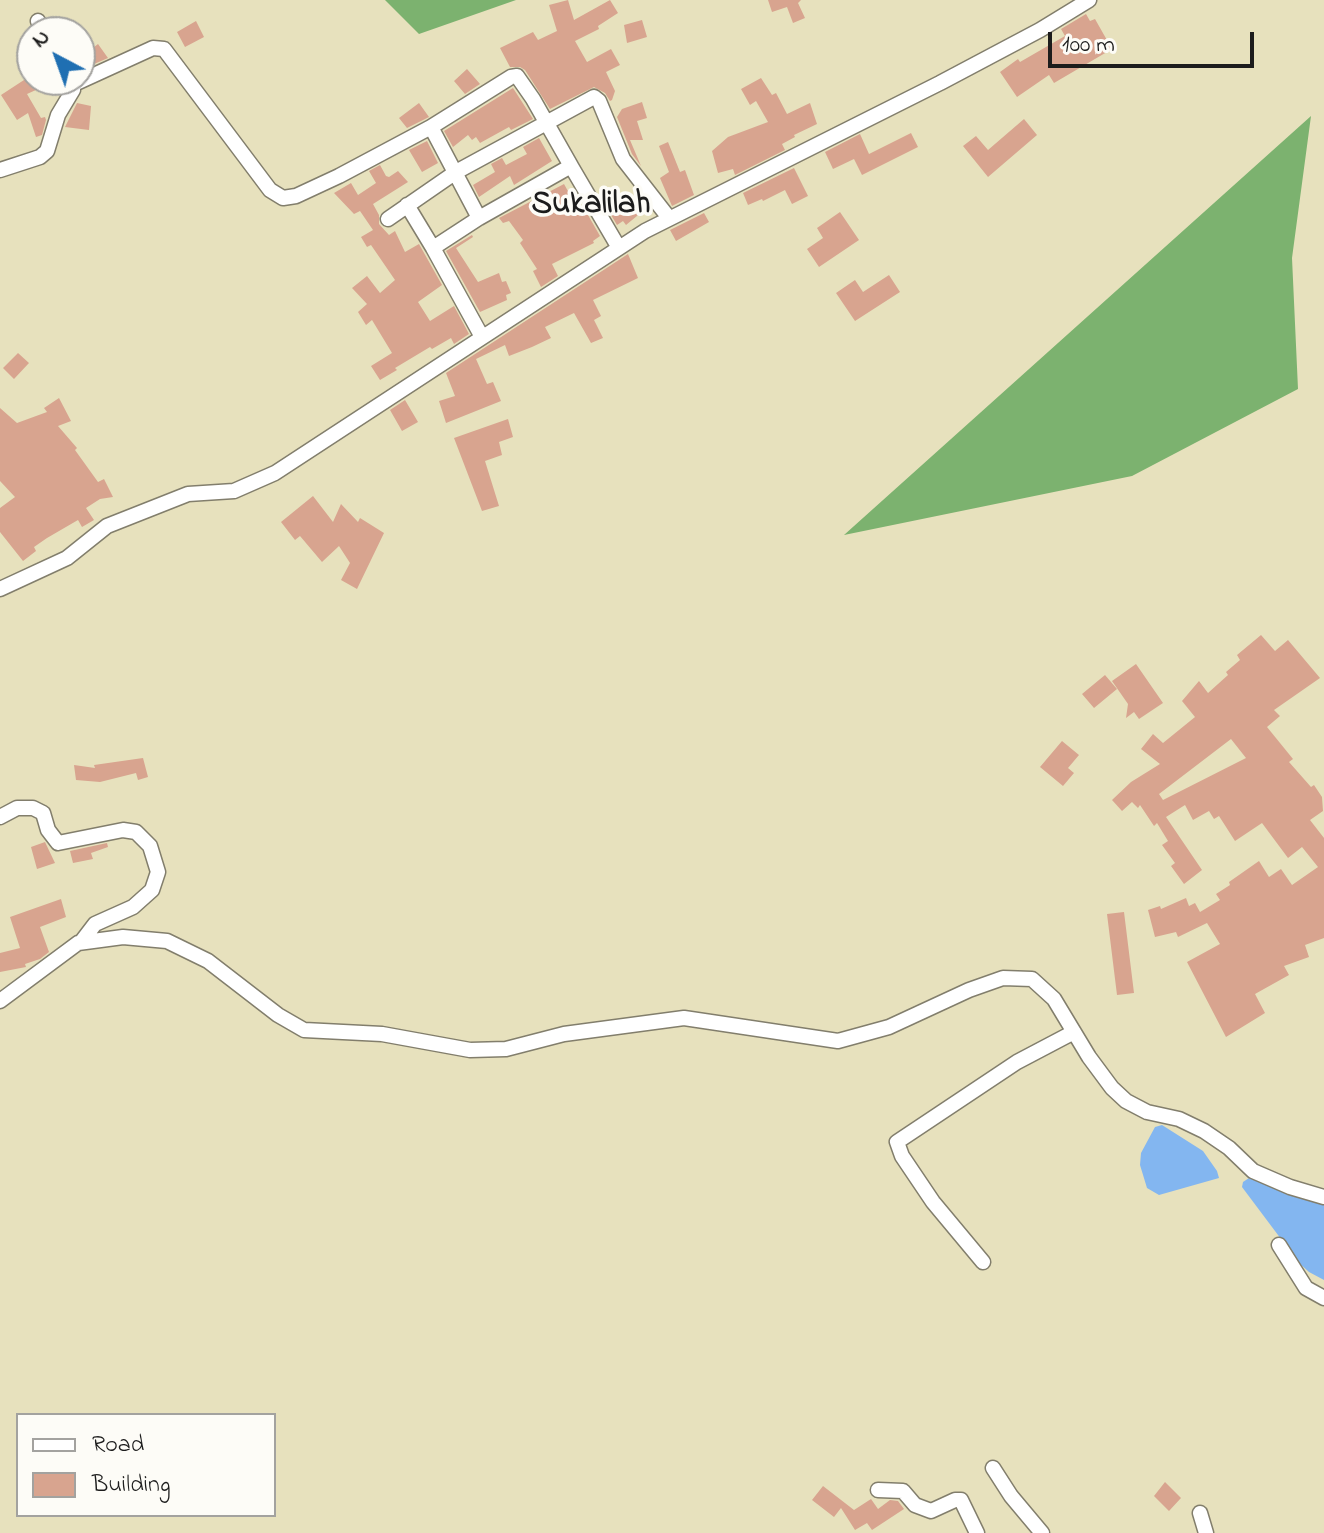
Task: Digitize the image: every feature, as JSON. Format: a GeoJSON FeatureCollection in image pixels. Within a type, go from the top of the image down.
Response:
{"type":"FeatureCollection","features":[{"type":"Feature","properties":{"kind":"street"},"geometry":{"type":"LineString","coordinates":[[0,589],[67,558],[107,526],[188,494],[234,491],[275,473],[669,218],[940,83],[1089,0]]}},
{"type":"Feature","properties":{"kind":"street"},"geometry":{"type":"LineString","coordinates":[[96,71],[153,48],[164,49],[270,190],[283,198],[296,196],[339,176],[431,127],[514,75],[521,78],[619,248]]}},
{"type":"Feature","properties":{"kind":"street"},"geometry":{"type":"LineString","coordinates":[[0,170],[45,154],[58,115],[70,96]]}},
{"type":"Feature","properties":{"kind":"street"},"geometry":{"type":"LineString","coordinates":[[388,219],[456,172],[591,98],[597,98],[623,159],[669,218]]}},
{"type":"Feature","properties":{"kind":"street"},"geometry":{"type":"LineString","coordinates":[[431,127],[479,218]]}},
{"type":"Feature","properties":{"kind":"street"},"geometry":{"type":"LineString","coordinates":[[433,248],[571,166]]}},
{"type":"Feature","properties":{"kind":"street"},"geometry":{"type":"LineString","coordinates":[[407,205],[482,337]]}},
{"type":"Feature","properties":{"kind":"street"},"geometry":{"type":"LineString","coordinates":[[0,817],[17,808],[33,808],[43,813],[48,830],[58,843],[123,830],[136,832],[150,846],[158,872],[152,890],[133,907],[95,924],[82,941],[0,1001]]}},
{"type":"Feature","properties":{"kind":"street"},"geometry":{"type":"LineString","coordinates":[[82,941],[123,937],[167,941],[208,961],[278,1015],[304,1030],[382,1034],[470,1050],[506,1049],[564,1034],[684,1018],[838,1041],[889,1027],[969,990],[1003,978],[1032,979],[1054,999],[1089,1057],[1126,1101],[1147,1112],[1179,1119],[1204,1131],[1229,1148],[1253,1171],[1324,1197]]}},
{"type":"Feature","properties":{"kind":"street"},"geometry":{"type":"LineString","coordinates":[[983,1262],[933,1202],[902,1156],[897,1142],[1017,1062],[1074,1032]]}},
{"type":"Feature","properties":{"kind":"street"},"geometry":{"type":"LineString","coordinates":[[1279,1245],[1306,1288],[1324,1298]]}},
{"type":"Feature","properties":{"kind":"street"},"geometry":{"type":"LineString","coordinates":[[993,1468],[1011,1496],[1042,1533]]}},
{"type":"Feature","properties":{"kind":"street"},"geometry":{"type":"LineString","coordinates":[[878,1490],[903,1491],[915,1505],[931,1511],[961,1500],[977,1533]]}},
{"type":"Feature","properties":{"kind":"street"},"geometry":{"type":"LineString","coordinates":[[1200,1513],[1206,1533]]}},
{"type":"Feature","properties":{"kind":"green space"},"geometry":{"type":"Polygon","coordinates":[[[385,0],[516,0],[419,34],[385,0]]]}},
{"type":"Feature","properties":{"kind":"green space"},"geometry":{"type":"Polygon","coordinates":[[[1311,116],[1292,258],[1298,389],[1132,476],[844,535],[1311,116]]]}},
{"type":"Feature","properties":{"kind":"water"},"geometry":{"type":"Polygon","coordinates":[[[1162,1125],[1203,1151],[1219,1178],[1159,1195],[1147,1188],[1140,1165],[1141,1153],[1155,1127],[1162,1125]]]}},
{"type":"Feature","properties":{"kind":"water"},"geometry":{"type":"Polygon","coordinates":[[[1249,1178],[1324,1205],[1324,1280],[1299,1263],[1242,1187],[1249,1178]]]}},
{"type":"Feature","properties":{"kind":"building"},"geometry":{"type":"Polygon","coordinates":[[[568,0],[574,20],[610,0],[618,13],[598,26],[599,29],[575,41],[587,62],[611,49],[620,65],[606,72],[615,91],[612,100],[594,87],[550,109],[525,70],[510,67],[500,48],[533,32],[538,40],[557,31],[549,5],[568,0]]]}},
{"type":"Feature","properties":{"kind":"building"},"geometry":{"type":"Polygon","coordinates":[[[768,0],[801,0],[798,3],[805,18],[793,23],[787,7],[772,12],[768,0]]]}},
{"type":"Feature","properties":{"kind":"building"},"geometry":{"type":"Polygon","coordinates":[[[1086,14],[1090,21],[1095,19],[1112,49],[1054,83],[1049,75],[1017,97],[1000,72],[1018,59],[1020,62],[1065,36],[1061,29],[1086,14]]]}},
{"type":"Feature","properties":{"kind":"building"},"geometry":{"type":"Polygon","coordinates":[[[642,20],[647,37],[627,43],[624,25],[642,20]]]}},
{"type":"Feature","properties":{"kind":"building"},"geometry":{"type":"Polygon","coordinates":[[[196,21],[204,37],[185,47],[177,32],[196,21]]]}},
{"type":"Feature","properties":{"kind":"building"},"geometry":{"type":"Polygon","coordinates":[[[98,44],[108,58],[96,63],[98,44]]]}},
{"type":"Feature","properties":{"kind":"building"},"geometry":{"type":"Polygon","coordinates":[[[467,69],[480,84],[465,94],[454,81],[467,69]]]}},
{"type":"Feature","properties":{"kind":"building"},"geometry":{"type":"Polygon","coordinates":[[[761,78],[772,95],[776,93],[787,114],[810,103],[817,124],[782,144],[785,150],[735,175],[733,169],[718,173],[712,151],[728,137],[768,122],[756,101],[750,105],[741,89],[761,78]]]}},
{"type":"Feature","properties":{"kind":"building"},"geometry":{"type":"Polygon","coordinates":[[[16,85],[16,96],[28,96],[41,118],[45,117],[42,135],[36,137],[28,113],[17,120],[1,95],[16,85]]]}},
{"type":"Feature","properties":{"kind":"building"},"geometry":{"type":"Polygon","coordinates":[[[513,88],[533,119],[511,130],[509,127],[480,143],[476,137],[472,140],[468,135],[453,147],[444,131],[513,88]]]}},
{"type":"Feature","properties":{"kind":"building"},"geometry":{"type":"Polygon","coordinates":[[[642,102],[647,118],[637,121],[643,140],[630,140],[641,166],[632,154],[617,117],[622,109],[642,102]]]}},
{"type":"Feature","properties":{"kind":"building"},"geometry":{"type":"Polygon","coordinates":[[[77,103],[91,106],[89,130],[65,127],[77,103]]]}},
{"type":"Feature","properties":{"kind":"building"},"geometry":{"type":"Polygon","coordinates":[[[419,103],[429,117],[407,128],[399,118],[419,103]]]}},
{"type":"Feature","properties":{"kind":"building"},"geometry":{"type":"Polygon","coordinates":[[[1024,119],[1037,135],[988,177],[963,146],[976,136],[988,150],[1024,119]]]}},
{"type":"Feature","properties":{"kind":"building"},"geometry":{"type":"Polygon","coordinates":[[[911,133],[918,147],[862,175],[854,159],[833,169],[825,152],[860,134],[869,154],[911,133]]]}},
{"type":"Feature","properties":{"kind":"building"},"geometry":{"type":"Polygon","coordinates":[[[539,138],[552,161],[514,185],[510,176],[479,197],[473,185],[495,172],[491,164],[502,158],[506,165],[527,154],[523,147],[539,138]]]}},
{"type":"Feature","properties":{"kind":"building"},"geometry":{"type":"Polygon","coordinates":[[[427,141],[438,163],[422,172],[409,150],[427,141]]]}},
{"type":"Feature","properties":{"kind":"building"},"geometry":{"type":"Polygon","coordinates":[[[668,142],[680,172],[685,170],[694,195],[672,206],[660,178],[669,172],[659,146],[668,142]]]}},
{"type":"Feature","properties":{"kind":"building"},"geometry":{"type":"Polygon","coordinates":[[[380,165],[386,176],[398,171],[408,182],[373,204],[379,215],[379,224],[389,235],[395,231],[405,252],[419,244],[442,285],[418,302],[430,321],[454,306],[469,334],[454,344],[451,338],[432,349],[430,347],[380,380],[371,366],[392,353],[372,320],[366,325],[358,312],[367,304],[352,288],[367,276],[380,293],[395,280],[371,245],[367,247],[361,237],[373,230],[360,211],[354,214],[334,193],[351,183],[358,195],[376,183],[369,171],[380,165]]]}},
{"type":"Feature","properties":{"kind":"building"},"geometry":{"type":"Polygon","coordinates":[[[794,168],[808,196],[792,204],[785,190],[748,205],[743,193],[794,168]]]}},
{"type":"Feature","properties":{"kind":"building"},"geometry":{"type":"Polygon","coordinates":[[[564,184],[579,211],[584,208],[600,236],[594,243],[552,264],[558,276],[541,287],[533,271],[537,269],[520,243],[523,240],[509,221],[503,223],[499,218],[564,184]]]}},
{"type":"Feature","properties":{"kind":"building"},"geometry":{"type":"Polygon","coordinates":[[[633,198],[643,211],[626,225],[623,221],[617,225],[604,203],[607,201],[614,213],[633,198]]]}},
{"type":"Feature","properties":{"kind":"building"},"geometry":{"type":"Polygon","coordinates":[[[840,212],[859,240],[819,267],[807,249],[823,238],[817,228],[840,212]]]}},
{"type":"Feature","properties":{"kind":"building"},"geometry":{"type":"Polygon","coordinates":[[[704,213],[709,222],[676,241],[670,230],[704,213]]]}},
{"type":"Feature","properties":{"kind":"building"},"geometry":{"type":"Polygon","coordinates":[[[472,235],[456,248],[478,282],[499,273],[511,293],[506,295],[507,300],[480,312],[446,251],[472,235]]]}},
{"type":"Feature","properties":{"kind":"building"},"geometry":{"type":"Polygon","coordinates":[[[628,254],[638,278],[593,300],[601,316],[594,320],[603,338],[591,343],[574,313],[545,327],[551,338],[532,347],[509,356],[505,345],[476,359],[487,384],[493,382],[501,401],[446,423],[439,401],[455,396],[446,373],[628,254]]]}},
{"type":"Feature","properties":{"kind":"building"},"geometry":{"type":"Polygon","coordinates":[[[889,275],[900,292],[855,321],[836,293],[855,280],[863,292],[889,275]]]}},
{"type":"Feature","properties":{"kind":"building"},"geometry":{"type":"Polygon","coordinates":[[[18,353],[29,363],[14,379],[3,368],[18,353]]]}},
{"type":"Feature","properties":{"kind":"building"},"geometry":{"type":"Polygon","coordinates":[[[59,398],[71,421],[58,426],[77,448],[75,450],[98,482],[104,479],[113,497],[100,499],[86,508],[94,520],[82,527],[78,520],[34,547],[36,551],[23,561],[0,532],[0,508],[15,497],[0,481],[0,408],[17,423],[47,412],[44,408],[59,398]]]}},
{"type":"Feature","properties":{"kind":"building"},"geometry":{"type":"Polygon","coordinates":[[[405,400],[418,422],[402,431],[390,410],[405,400]]]}},
{"type":"Feature","properties":{"kind":"building"},"geometry":{"type":"Polygon","coordinates":[[[508,419],[513,437],[499,442],[502,455],[485,461],[499,506],[482,511],[454,438],[508,419]]]}},
{"type":"Feature","properties":{"kind":"building"},"geometry":{"type":"Polygon","coordinates":[[[313,496],[333,522],[341,504],[358,522],[360,518],[384,533],[357,589],[341,580],[350,563],[339,546],[322,562],[300,536],[295,540],[281,522],[313,496]]]}},
{"type":"Feature","properties":{"kind":"building"},"geometry":{"type":"Polygon","coordinates":[[[1261,635],[1275,651],[1288,640],[1320,678],[1274,710],[1280,716],[1267,727],[1293,759],[1289,762],[1311,787],[1314,785],[1322,797],[1323,811],[1310,820],[1324,838],[1324,938],[1305,945],[1309,957],[1284,966],[1289,975],[1255,994],[1265,1013],[1226,1037],[1187,962],[1220,944],[1207,923],[1178,937],[1176,932],[1155,937],[1148,910],[1160,906],[1161,909],[1186,898],[1189,906],[1195,903],[1200,912],[1220,900],[1216,894],[1259,861],[1269,877],[1281,869],[1292,885],[1318,867],[1302,847],[1288,858],[1262,823],[1235,841],[1219,816],[1214,819],[1209,811],[1193,820],[1185,805],[1166,817],[1202,870],[1184,884],[1171,866],[1175,863],[1162,845],[1168,841],[1157,823],[1154,826],[1140,805],[1138,808],[1132,802],[1122,811],[1112,800],[1131,782],[1160,764],[1141,749],[1153,734],[1163,743],[1195,717],[1182,701],[1199,681],[1208,693],[1240,660],[1237,655],[1261,635]],[[1231,739],[1159,794],[1163,800],[1246,758],[1231,739]]]}},
{"type":"Feature","properties":{"kind":"building"},"geometry":{"type":"Polygon","coordinates":[[[1136,664],[1163,703],[1139,719],[1134,712],[1126,718],[1128,704],[1112,681],[1136,664]]]}},
{"type":"Feature","properties":{"kind":"building"},"geometry":{"type":"Polygon","coordinates":[[[1105,675],[1117,689],[1094,708],[1082,694],[1105,675]]]}},
{"type":"Feature","properties":{"kind":"building"},"geometry":{"type":"Polygon","coordinates":[[[1062,741],[1079,755],[1068,768],[1074,773],[1063,786],[1040,767],[1062,741]]]}},
{"type":"Feature","properties":{"kind":"building"},"geometry":{"type":"Polygon","coordinates":[[[143,758],[148,777],[138,780],[136,773],[100,782],[76,780],[74,765],[95,768],[94,765],[143,758]]]}},
{"type":"Feature","properties":{"kind":"building"},"geometry":{"type":"Polygon","coordinates":[[[45,842],[55,863],[37,869],[31,847],[45,842]]]}},
{"type":"Feature","properties":{"kind":"building"},"geometry":{"type":"Polygon","coordinates":[[[107,843],[108,847],[91,853],[93,859],[73,863],[70,851],[107,843]]]}},
{"type":"Feature","properties":{"kind":"building"},"geometry":{"type":"Polygon","coordinates":[[[61,899],[66,917],[40,927],[49,952],[25,964],[26,967],[0,972],[0,953],[20,948],[10,917],[61,899]]]}},
{"type":"Feature","properties":{"kind":"building"},"geometry":{"type":"Polygon","coordinates":[[[1124,912],[1134,993],[1117,995],[1107,914],[1124,912]]]}},
{"type":"Feature","properties":{"kind":"building"},"geometry":{"type":"Polygon","coordinates":[[[1165,1482],[1181,1498],[1169,1511],[1154,1496],[1165,1482]]]}},
{"type":"Feature","properties":{"kind":"building"},"geometry":{"type":"Polygon","coordinates":[[[823,1486],[854,1510],[871,1499],[878,1509],[890,1500],[898,1501],[904,1509],[872,1530],[867,1523],[855,1530],[841,1508],[834,1517],[812,1500],[823,1486]]]}},
{"type":"Feature","properties":{"kind":"district","name":"Sukalilah"},"geometry":{"type":"Point","coordinates":[591,207]}}]}
